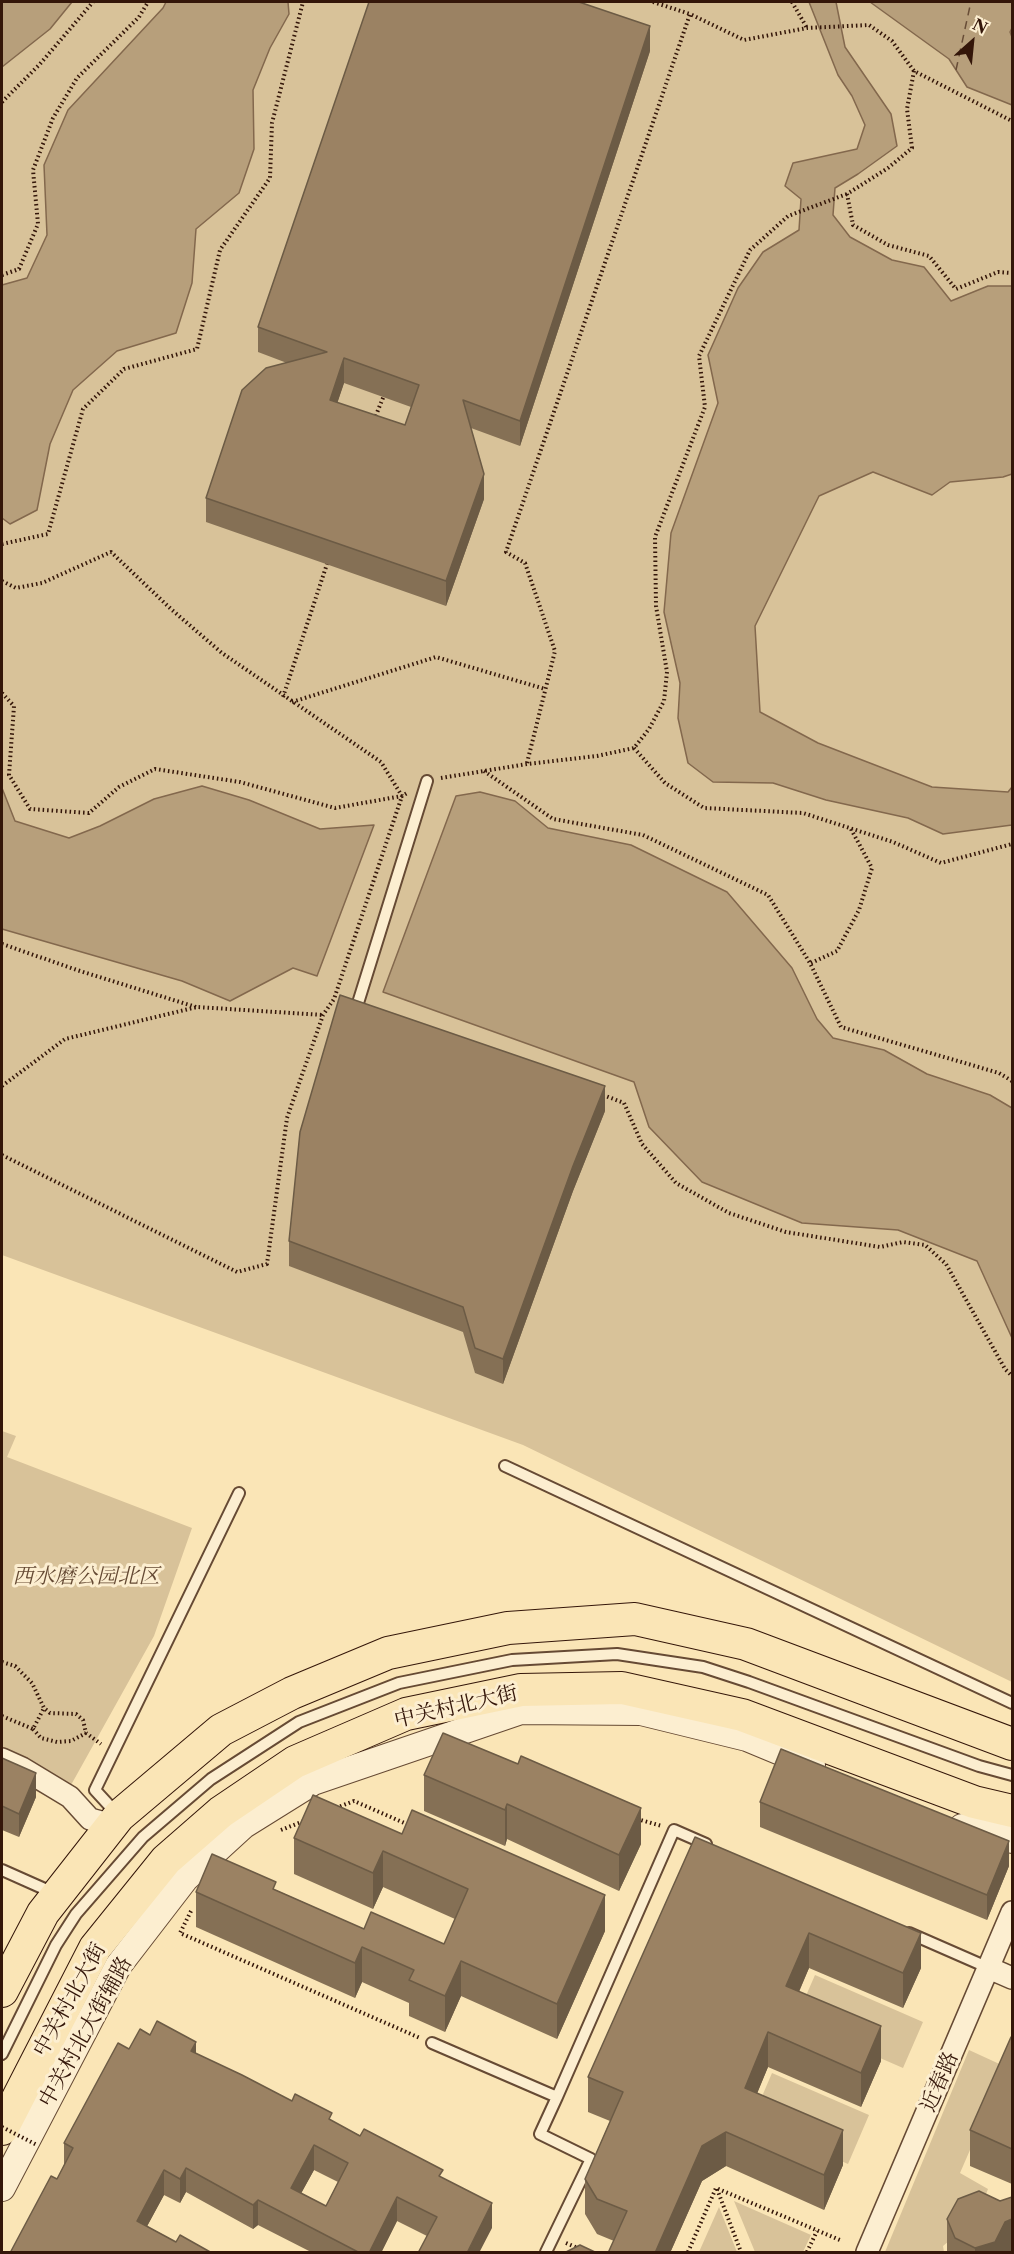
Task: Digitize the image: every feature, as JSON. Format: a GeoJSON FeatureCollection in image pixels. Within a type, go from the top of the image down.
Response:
{"type":"FeatureCollection","features":[{"type":"Feature","properties":{"kind":"main road"},"geometry":{"type":"LineString","coordinates":[[2,1991],[43,1913],[116,1820],[221,1730],[292,1693],[388,1653],[508,1628],[635,1619],[746,1644],[1012,1744]]}},
{"type":"Feature","properties":{"kind":"main road","name":"中关村北大街"},"geometry":{"type":"LineString","coordinates":[[2,2128],[95,1948],[166,1860],[221,1812],[295,1761],[406,1714],[520,1690],[622,1688],[742,1715],[974,1802],[1012,1811]]}},
{"type":"Feature","properties":{"kind":"street","name":"中关村北大街辅路"},"geometry":{"type":"LineString","coordinates":[[2,2188],[118,1966],[171,1896],[185,1879],[244,1825],[313,1782],[521,1712],[641,1712],[747,1738],[845,1779]]}},
{"type":"Feature","properties":{"kind":"street"},"geometry":{"type":"LineString","coordinates":[[2,1759],[22,1768],[70,1797],[90,1819],[116,1820]]}},
{"type":"Feature","properties":{"kind":"street"},"geometry":{"type":"LineString","coordinates":[[943,1819],[964,1828],[1012,1840]]}},
{"type":"Feature","properties":{"kind":"street","name":"近春路"},"geometry":{"type":"LineString","coordinates":[[867,2253],[1012,1912]]}},
{"type":"Feature","properties":{"kind":"street"},"geometry":{"type":"LineString","coordinates":[[989,1968],[1012,1978]]}},
{"type":"Feature","properties":{"kind":"lane"},"geometry":{"type":"LineString","coordinates":[[358,1003],[427,781]]}},
{"type":"Feature","properties":{"kind":"lane"},"geometry":{"type":"LineString","coordinates":[[505,1466],[1012,1703]]}},
{"type":"Feature","properties":{"kind":"lane"},"geometry":{"type":"LineString","coordinates":[[116,1820],[95,1790],[239,1493]]}},
{"type":"Feature","properties":{"kind":"lane","name":"中关村北大街"},"geometry":{"type":"LineString","coordinates":[[2,2054],[56,1945],[76,1914],[142,1837],[211,1779],[298,1722],[399,1683],[512,1660],[617,1654],[703,1667],[979,1766],[1012,1775]]}},
{"type":"Feature","properties":{"kind":"lane"},"geometry":{"type":"LineString","coordinates":[[546,2253],[591,2159],[540,2134],[674,1830],[716,1848]]}},
{"type":"Feature","properties":{"kind":"lane"},"geometry":{"type":"LineString","coordinates":[[2,1870],[46,1890],[71,1878]]}},
{"type":"Feature","properties":{"kind":"lane"},"geometry":{"type":"LineString","coordinates":[[896,1928],[989,1968]]}},
{"type":"Feature","properties":{"kind":"lane"},"geometry":{"type":"LineString","coordinates":[[432,2043],[557,2097]]}},
{"type":"Feature","properties":{"kind":"path"},"geometry":{"type":"LineString","coordinates":[[2,102],[40,64],[93,2]]}},
{"type":"Feature","properties":{"kind":"path"},"geometry":{"type":"LineString","coordinates":[[2,275],[19,269],[38,224],[33,170],[53,118],[76,78],[139,17],[148,2]]}},
{"type":"Feature","properties":{"kind":"path"},"geometry":{"type":"LineString","coordinates":[[2,544],[48,534],[83,409],[91,401],[124,369],[197,349],[220,250],[270,178],[272,123],[303,2]]}},
{"type":"Feature","properties":{"kind":"path"},"geometry":{"type":"LineString","coordinates":[[653,2],[690,14],[744,40],[807,28],[869,25],[892,41],[914,71],[1012,121]]}},
{"type":"Feature","properties":{"kind":"path"},"geometry":{"type":"LineString","coordinates":[[792,2],[807,28]]}},
{"type":"Feature","properties":{"kind":"path"},"geometry":{"type":"LineString","coordinates":[[526,764],[555,651],[525,563],[506,552],[690,14]]}},
{"type":"Feature","properties":{"kind":"path"},"geometry":{"type":"LineString","coordinates":[[2,693],[14,706],[9,776],[30,809],[89,813],[119,787],[155,769],[240,782],[335,807],[402,796],[427,781],[484,770],[597,756],[634,748],[649,729],[664,701],[667,672],[656,606],[655,537],[705,407],[699,356],[750,250],[788,216],[847,194],[888,168],[912,148],[907,109],[914,71]]}},
{"type":"Feature","properties":{"kind":"path"},"geometry":{"type":"LineString","coordinates":[[847,194],[853,225],[888,245],[928,256],[956,289],[998,272],[1012,273]]}},
{"type":"Feature","properties":{"kind":"path"},"geometry":{"type":"LineString","coordinates":[[371,427],[388,386]]}},
{"type":"Feature","properties":{"kind":"path"},"geometry":{"type":"LineString","coordinates":[[2,581],[16,588],[42,583],[111,552],[222,653],[283,697],[381,762],[402,796]]}},
{"type":"Feature","properties":{"kind":"path"},"geometry":{"type":"LineString","coordinates":[[283,697],[330,554]]}},
{"type":"Feature","properties":{"kind":"path"},"geometry":{"type":"LineString","coordinates":[[292,702],[436,657],[545,689]]}},
{"type":"Feature","properties":{"kind":"path"},"geometry":{"type":"LineString","coordinates":[[634,748],[665,783],[704,808],[803,813],[893,843],[941,863],[1012,844]]}},
{"type":"Feature","properties":{"kind":"path"},"geometry":{"type":"LineString","coordinates":[[484,770],[553,819],[643,835],[768,895],[810,963],[841,1027],[999,1072],[1012,1081]]}},
{"type":"Feature","properties":{"kind":"path"},"geometry":{"type":"LineString","coordinates":[[2,1155],[237,1272],[267,1264],[287,1118],[323,1015],[334,999],[402,796]]}},
{"type":"Feature","properties":{"kind":"path"},"geometry":{"type":"LineString","coordinates":[[810,963],[837,951],[859,910],[872,868],[850,829]]}},
{"type":"Feature","properties":{"kind":"path"},"geometry":{"type":"LineString","coordinates":[[2,944],[197,1007],[323,1015]]}},
{"type":"Feature","properties":{"kind":"path"},"geometry":{"type":"LineString","coordinates":[[334,999],[358,1003]]}},
{"type":"Feature","properties":{"kind":"path"},"geometry":{"type":"LineString","coordinates":[[2,1086],[64,1040],[197,1007]]}},
{"type":"Feature","properties":{"kind":"path"},"geometry":{"type":"LineString","coordinates":[[602,1095],[624,1103],[642,1144],[676,1183],[729,1213],[786,1232],[880,1247],[903,1242],[926,1245],[946,1264],[999,1359],[1012,1376]]}},
{"type":"Feature","properties":{"kind":"path"},"geometry":{"type":"LineString","coordinates":[[2,1662],[15,1666],[32,1683],[44,1708],[50,1713],[76,1714],[82,1720],[86,1733],[112,1755]]}},
{"type":"Feature","properties":{"kind":"path"},"geometry":{"type":"LineString","coordinates":[[33,1729],[44,1708]]}},
{"type":"Feature","properties":{"kind":"path"},"geometry":{"type":"LineString","coordinates":[[2,1716],[33,1729],[41,1738],[57,1742],[71,1741],[86,1733]]}},
{"type":"Feature","properties":{"kind":"path"},"geometry":{"type":"LineString","coordinates":[[333,1809],[354,1801],[415,1828]]}},
{"type":"Feature","properties":{"kind":"path"},"geometry":{"type":"LineString","coordinates":[[630,1816],[674,1830]]}},
{"type":"Feature","properties":{"kind":"path"},"geometry":{"type":"LineString","coordinates":[[280,1831],[311,1818]]}},
{"type":"Feature","properties":{"kind":"path"},"geometry":{"type":"LineString","coordinates":[[194,1905],[180,1933],[432,2043]]}},
{"type":"Feature","properties":{"kind":"path"},"geometry":{"type":"LineString","coordinates":[[2,2128],[37,2145]]}},
{"type":"Feature","properties":{"kind":"path"},"geometry":{"type":"LineString","coordinates":[[716,2188],[840,2240]]}},
{"type":"Feature","properties":{"kind":"path"},"geometry":{"type":"LineString","coordinates":[[688,2253],[716,2188]]}},
{"type":"Feature","properties":{"kind":"path"},"geometry":{"type":"LineString","coordinates":[[716,2188],[741,2253]]}},
{"type":"Feature","properties":{"kind":"path"},"geometry":{"type":"LineString","coordinates":[[807,2253],[817,2231]]}},
{"type":"Feature","properties":{"kind":"path"},"geometry":{"type":"LineString","coordinates":[[553,2237],[587,2253]]}},
{"type":"Feature","properties":{"kind":"green space"},"geometry":{"type":"Polygon","coordinates":[[[2,2],[1012,2],[1012,1682],[523,1445],[2,1255],[2,2]]]}},
{"type":"Feature","properties":{"kind":"green space","name":"西水磨公园北区"},"geometry":{"type":"Polygon","coordinates":[[[2,1431],[16,1436],[7,1457],[192,1528],[154,1636],[61,1803],[2,1775],[2,1431]]]}},
{"type":"Feature","properties":{"kind":"green space"},"geometry":{"type":"Polygon","coordinates":[[[815,1975],[923,2022],[903,2068],[795,2021],[815,1975]]]}},
{"type":"Feature","properties":{"kind":"green space"},"geometry":{"type":"Polygon","coordinates":[[[969,2050],[1006,2067],[960,2173],[988,2189],[981,2207],[967,2226],[943,2246],[944,2252],[885,2252],[969,2050]]]}},
{"type":"Feature","properties":{"kind":"green space"},"geometry":{"type":"Polygon","coordinates":[[[772,2073],[869,2115],[848,2164],[751,2122],[772,2073]]]}},
{"type":"Feature","properties":{"kind":"green space"},"geometry":{"type":"Polygon","coordinates":[[[734,2201],[811,2235],[803,2252],[755,2252],[734,2201]]]}},
{"type":"Feature","properties":{"kind":"green space"},"geometry":{"type":"Polygon","coordinates":[[[719,2207],[737,2252],[699,2252],[719,2207]]]}},
{"type":"Feature","properties":{"kind":"shaded area"},"geometry":{"type":"Polygon","coordinates":[[[2,2],[72,2],[50,29],[2,67],[2,2]]]}},
{"type":"Feature","properties":{"kind":"shaded area"},"geometry":{"type":"Polygon","coordinates":[[[166,2],[288,2],[289,14],[270,48],[253,90],[254,149],[239,193],[196,229],[192,283],[176,333],[117,351],[73,390],[50,444],[37,510],[10,524],[2,518],[2,285],[27,278],[47,235],[44,165],[68,110],[163,8],[166,2]]]}},
{"type":"Feature","properties":{"kind":"shaded area"},"geometry":{"type":"Polygon","coordinates":[[[809,2],[836,2],[845,47],[891,114],[897,146],[835,188],[833,215],[850,237],[892,260],[924,267],[951,301],[988,286],[1012,286],[1012,474],[1003,477],[950,482],[932,495],[873,472],[819,496],[755,626],[760,712],[818,743],[932,787],[1008,792],[1012,787],[1012,825],[943,834],[908,818],[826,800],[773,783],[713,782],[688,763],[678,718],[680,683],[664,612],[671,533],[718,403],[708,355],[738,288],[763,252],[799,230],[801,199],[785,186],[793,163],[857,149],[865,125],[852,96],[838,75],[809,2]]]}},
{"type":"Feature","properties":{"kind":"shaded area"},"geometry":{"type":"Polygon","coordinates":[[[870,2],[1012,2],[1010,32],[1012,37],[1012,105],[967,87],[949,59],[870,2]]]}},
{"type":"Feature","properties":{"kind":"shaded area"},"geometry":{"type":"Polygon","coordinates":[[[202,786],[249,800],[320,829],[374,825],[317,976],[293,968],[230,1001],[182,981],[2,929],[2,788],[15,821],[69,838],[100,826],[154,799],[202,786]]]}},
{"type":"Feature","properties":{"kind":"shaded area"},"geometry":{"type":"Polygon","coordinates":[[[480,792],[515,801],[548,828],[631,845],[727,892],[792,968],[817,1019],[833,1038],[884,1050],[927,1074],[990,1095],[1012,1108],[1012,1338],[977,1261],[898,1230],[802,1223],[702,1182],[649,1127],[634,1082],[383,992],[456,796],[480,792]]]}},
{"type":"Feature","properties":{"kind":"building"},"geometry":{"type":"Polygon","coordinates":[[[369,2],[579,2],[650,26],[520,421],[463,400],[484,474],[446,581],[206,498],[242,390],[266,368],[327,352],[258,327],[369,2]],[[344,358],[330,400],[405,425],[419,385],[344,358]]]}},
{"type":"Feature","properties":{"kind":"building"},"geometry":{"type":"Polygon","coordinates":[[[340,995],[605,1086],[573,1166],[503,1359],[475,1348],[463,1307],[289,1241],[300,1132],[340,995]]]}},
{"type":"Feature","properties":{"kind":"building"},"geometry":{"type":"Polygon","coordinates":[[[443,1733],[518,1764],[521,1756],[641,1808],[619,1855],[507,1804],[505,1810],[424,1775],[443,1733]]]}},
{"type":"Feature","properties":{"kind":"building"},"geometry":{"type":"Polygon","coordinates":[[[781,1749],[1009,1841],[987,1895],[760,1802],[781,1749]]]}},
{"type":"Feature","properties":{"kind":"building"},"geometry":{"type":"Polygon","coordinates":[[[2,1758],[36,1773],[19,1814],[2,1806],[2,1758]]]}},
{"type":"Feature","properties":{"kind":"building"},"geometry":{"type":"Polygon","coordinates":[[[313,1795],[402,1834],[412,1810],[605,1895],[557,2004],[461,1961],[445,1996],[409,1980],[414,1970],[362,1947],[355,1963],[196,1892],[212,1854],[276,1882],[273,1889],[364,1929],[371,1912],[444,1944],[468,1889],[383,1851],[373,1873],[294,1838],[313,1795]]]}},
{"type":"Feature","properties":{"kind":"building"},"geometry":{"type":"Polygon","coordinates":[[[695,1837],[921,1933],[903,1973],[809,1933],[786,1986],[881,2026],[861,2073],[768,2032],[745,2088],[843,2130],[824,2175],[726,2132],[702,2146],[655,2253],[608,2253],[627,2211],[597,2199],[585,2179],[623,2092],[588,2077],[695,1837]]]}},
{"type":"Feature","properties":{"kind":"building"},"geometry":{"type":"Polygon","coordinates":[[[157,2021],[196,2042],[191,2051],[292,2101],[295,2094],[332,2113],[329,2119],[360,2136],[364,2129],[443,2170],[439,2176],[492,2203],[467,2253],[418,2253],[437,2217],[397,2197],[369,2253],[360,2253],[258,2200],[253,2205],[186,2168],[180,2179],[164,2170],[137,2221],[176,2242],[180,2235],[212,2253],[10,2253],[51,2176],[57,2179],[73,2148],[64,2143],[118,2043],[129,2049],[140,2029],[150,2035],[157,2021]],[[314,2145],[291,2188],[326,2206],[348,2163],[314,2145]]]}},
{"type":"Feature","properties":{"kind":"building"},"geometry":{"type":"Polygon","coordinates":[[[1012,2037],[1012,2149],[970,2130],[1012,2037]]]}},
{"type":"Feature","properties":{"kind":"building"},"geometry":{"type":"Polygon","coordinates":[[[979,2191],[1000,2201],[1012,2197],[1012,2219],[1005,2222],[995,2242],[975,2248],[955,2238],[947,2219],[958,2199],[979,2191]]]}},
{"type":"Feature","properties":{"kind":"building"},"geometry":{"type":"Polygon","coordinates":[[[580,2245],[597,2253],[564,2253],[580,2245]]]}},
{"type":"Feature","properties":{"kind":"ferry route"},"geometry":{"type":"LineString","coordinates":[[956,70],[970,6],[968,2]]}}]}
